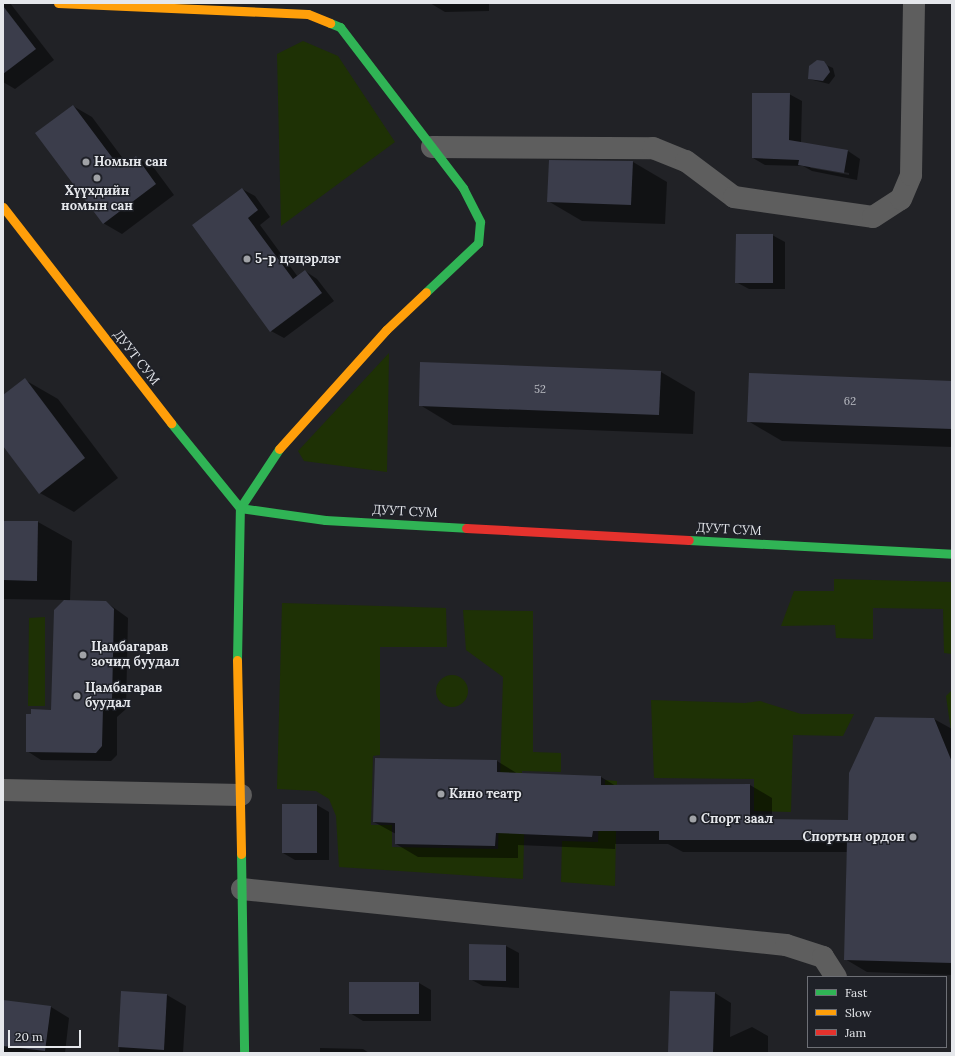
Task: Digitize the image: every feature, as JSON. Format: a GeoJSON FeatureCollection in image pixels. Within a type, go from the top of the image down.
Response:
{"type":"FeatureCollection","features":[{"type":"Feature","properties":{"kind":"street"},"geometry":{"type":"LineString","coordinates":[[58,3],[308,14],[340,27],[463,188],[480,222],[478,243],[386,330],[278,450],[240,508],[237,654],[241,795],[244,1053]]}},
{"type":"Feature","properties":{"kind":"street"},"geometry":{"type":"LineString","coordinates":[[432,146],[653,148],[686,161],[734,197],[873,217],[901,199],[911,175],[914,3]]}},
{"type":"Feature","properties":{"kind":"street","name":"ДУУТ СУМ"},"geometry":{"type":"LineString","coordinates":[[3,207],[177,431],[240,508],[325,520],[952,554]]}},
{"type":"Feature","properties":{"kind":"street"},"geometry":{"type":"LineString","coordinates":[[3,790],[241,795]]}},
{"type":"Feature","properties":{"kind":"street"},"geometry":{"type":"LineString","coordinates":[[242,889],[786,945],[823,957],[835,976]]}},
{"type":"Feature","properties":{"kind":"green space"},"geometry":{"type":"Polygon","coordinates":[[[303,41],[338,56],[395,142],[281,226],[277,54],[303,41]]]}},
{"type":"Feature","properties":{"kind":"green space"},"geometry":{"type":"Polygon","coordinates":[[[389,353],[387,472],[304,461],[298,451],[389,353]]]}},
{"type":"Feature","properties":{"kind":"green space"},"geometry":{"type":"Polygon","coordinates":[[[834,579],[952,582],[952,654],[944,653],[943,609],[873,608],[873,639],[836,638],[835,625],[781,626],[794,591],[834,591],[834,579]]]}},
{"type":"Feature","properties":{"kind":"green space"},"geometry":{"type":"Polygon","coordinates":[[[282,603],[446,608],[447,647],[380,647],[380,755],[373,756],[371,825],[392,825],[392,847],[498,849],[503,677],[466,650],[463,610],[533,611],[533,752],[561,753],[561,772],[522,771],[521,804],[525,804],[523,879],[339,867],[336,816],[329,799],[316,791],[277,789],[282,603]]]}},
{"type":"Feature","properties":{"kind":"green space"},"geometry":{"type":"Polygon","coordinates":[[[45,617],[45,706],[28,706],[29,618],[45,617]]]}},
{"type":"Feature","properties":{"kind":"green space"},"geometry":{"type":"Polygon","coordinates":[[[449,675],[455,675],[465,682],[468,691],[467,697],[461,704],[455,707],[449,707],[439,700],[436,694],[436,688],[443,678],[449,675]]]}},
{"type":"Feature","properties":{"kind":"green space"},"geometry":{"type":"Polygon","coordinates":[[[952,690],[952,738],[946,696],[952,690]]]}},
{"type":"Feature","properties":{"kind":"green space"},"geometry":{"type":"Polygon","coordinates":[[[651,700],[745,703],[760,701],[801,714],[854,714],[843,736],[793,735],[791,812],[754,811],[754,779],[654,778],[651,700]]]}},
{"type":"Feature","properties":{"kind":"green space"},"geometry":{"type":"Polygon","coordinates":[[[605,780],[617,781],[615,886],[561,882],[562,841],[598,842],[599,809],[604,809],[605,780]]]}},
{"type":"Feature","properties":{"kind":"building"},"geometry":{"type":"Polygon","coordinates":[[[3,6],[36,49],[3,74],[3,6]]]}},
{"type":"Feature","properties":{"kind":"building"},"geometry":{"type":"Polygon","coordinates":[[[817,60],[824,61],[830,72],[823,81],[808,79],[809,66],[817,60]]]}},
{"type":"Feature","properties":{"kind":"building"},"geometry":{"type":"Polygon","coordinates":[[[752,93],[790,93],[789,140],[848,150],[844,173],[798,165],[799,160],[752,158],[752,93]]]}},
{"type":"Feature","properties":{"kind":"building","name":"Номын сан"},"geometry":{"type":"Polygon","coordinates":[[[73,105],[120,168],[136,156],[156,184],[103,224],[35,133],[73,105]]]}},
{"type":"Feature","properties":{"kind":"building"},"geometry":{"type":"Polygon","coordinates":[[[549,160],[633,161],[631,205],[547,202],[549,160]]]}},
{"type":"Feature","properties":{"kind":"building","name":"5-р цэцэрлэг"},"geometry":{"type":"Polygon","coordinates":[[[242,188],[258,210],[248,218],[293,279],[305,270],[322,293],[270,332],[192,225],[242,188]]]}},
{"type":"Feature","properties":{"kind":"building"},"geometry":{"type":"Polygon","coordinates":[[[736,234],[773,234],[773,283],[735,283],[736,234]]]}},
{"type":"Feature","properties":{"kind":"building"},"geometry":{"type":"Polygon","coordinates":[[[420,362],[661,371],[659,415],[419,406],[420,362]]]}},
{"type":"Feature","properties":{"kind":"building"},"geometry":{"type":"Polygon","coordinates":[[[749,373],[952,381],[952,429],[747,422],[749,373]]]}},
{"type":"Feature","properties":{"kind":"building"},"geometry":{"type":"Polygon","coordinates":[[[25,378],[85,458],[39,494],[3,446],[3,395],[25,378]]]}},
{"type":"Feature","properties":{"kind":"building"},"geometry":{"type":"Polygon","coordinates":[[[3,521],[38,521],[37,581],[3,580],[3,521]]]}},
{"type":"Feature","properties":{"kind":"building","name":"Цамбагарав зочид буудал"},"geometry":{"type":"Polygon","coordinates":[[[64,600],[106,601],[114,609],[112,701],[103,708],[102,746],[96,753],[26,752],[26,714],[31,714],[31,709],[51,710],[54,610],[64,600]]]}},
{"type":"Feature","properties":{"kind":"building"},"geometry":{"type":"Polygon","coordinates":[[[875,717],[934,718],[952,762],[952,963],[844,960],[847,840],[659,840],[659,831],[593,831],[592,837],[496,833],[495,846],[395,844],[395,823],[373,822],[375,758],[497,760],[497,772],[601,776],[601,785],[750,784],[750,819],[848,820],[849,773],[875,717]]]}},
{"type":"Feature","properties":{"kind":"building"},"geometry":{"type":"Polygon","coordinates":[[[282,804],[317,804],[317,853],[282,853],[282,804]]]}},
{"type":"Feature","properties":{"kind":"building"},"geometry":{"type":"Polygon","coordinates":[[[469,944],[506,945],[506,981],[469,980],[469,944]]]}},
{"type":"Feature","properties":{"kind":"building"},"geometry":{"type":"Polygon","coordinates":[[[349,982],[419,982],[419,1014],[349,1014],[349,982]]]}},
{"type":"Feature","properties":{"kind":"building"},"geometry":{"type":"Polygon","coordinates":[[[121,991],[167,994],[164,1050],[118,1047],[121,991]]]}},
{"type":"Feature","properties":{"kind":"building"},"geometry":{"type":"Polygon","coordinates":[[[670,991],[715,992],[713,1053],[668,1053],[670,991]]]}},
{"type":"Feature","properties":{"kind":"building"},"geometry":{"type":"Polygon","coordinates":[[[3,1000],[51,1006],[45,1051],[3,1046],[3,1000]]]}},
{"type":"Feature","properties":{"kind":"traffic: fast"},"geometry":{"type":"LineString","coordinates":[[330,23],[340,27],[463,188],[480,222],[478,243],[426,292]]}},
{"type":"Feature","properties":{"kind":"traffic: fast"},"geometry":{"type":"LineString","coordinates":[[171,423],[240,508],[325,520],[466,528]]}},
{"type":"Feature","properties":{"kind":"traffic: fast"},"geometry":{"type":"LineString","coordinates":[[237,660],[240,508],[279,449]]}},
{"type":"Feature","properties":{"kind":"traffic: fast"},"geometry":{"type":"LineString","coordinates":[[689,540],[952,554]]}},
{"type":"Feature","properties":{"kind":"traffic: fast"},"geometry":{"type":"LineString","coordinates":[[241,854],[244,1053]]}},
{"type":"Feature","properties":{"kind":"traffic: slow"},"geometry":{"type":"LineString","coordinates":[[58,3],[308,14],[330,23]]}},
{"type":"Feature","properties":{"kind":"traffic: slow"},"geometry":{"type":"LineString","coordinates":[[3,207],[171,423]]}},
{"type":"Feature","properties":{"kind":"traffic: slow"},"geometry":{"type":"LineString","coordinates":[[279,449],[386,330],[426,292]]}},
{"type":"Feature","properties":{"kind":"traffic: slow"},"geometry":{"type":"LineString","coordinates":[[237,660],[241,854]]}},
{"type":"Feature","properties":{"kind":"traffic: jam"},"geometry":{"type":"LineString","coordinates":[[466,528],[689,540]]}},
{"type":"Feature","properties":{"kind":"place","name":"Номын сан"},"geometry":{"type":"Point","coordinates":[86,162]}},
{"type":"Feature","properties":{"kind":"place","name":"Хүүхдийн номын сан"},"geometry":{"type":"Point","coordinates":[97,178]}},
{"type":"Feature","properties":{"kind":"place","name":"5-р цэцэрлэг"},"geometry":{"type":"Point","coordinates":[247,259]}},
{"type":"Feature","properties":{"kind":"place","name":"Цамбагарав зочид буудал"},"geometry":{"type":"Point","coordinates":[83,655]}},
{"type":"Feature","properties":{"kind":"place","name":"Цамбагарав буудал"},"geometry":{"type":"Point","coordinates":[77,696]}},
{"type":"Feature","properties":{"kind":"place","name":"Кино театр"},"geometry":{"type":"Point","coordinates":[441,794]}},
{"type":"Feature","properties":{"kind":"place","name":"Спорт заал"},"geometry":{"type":"Point","coordinates":[693,819]}},
{"type":"Feature","properties":{"kind":"place","name":"Спортын ордон"},"geometry":{"type":"Point","coordinates":[913,837]}}]}
